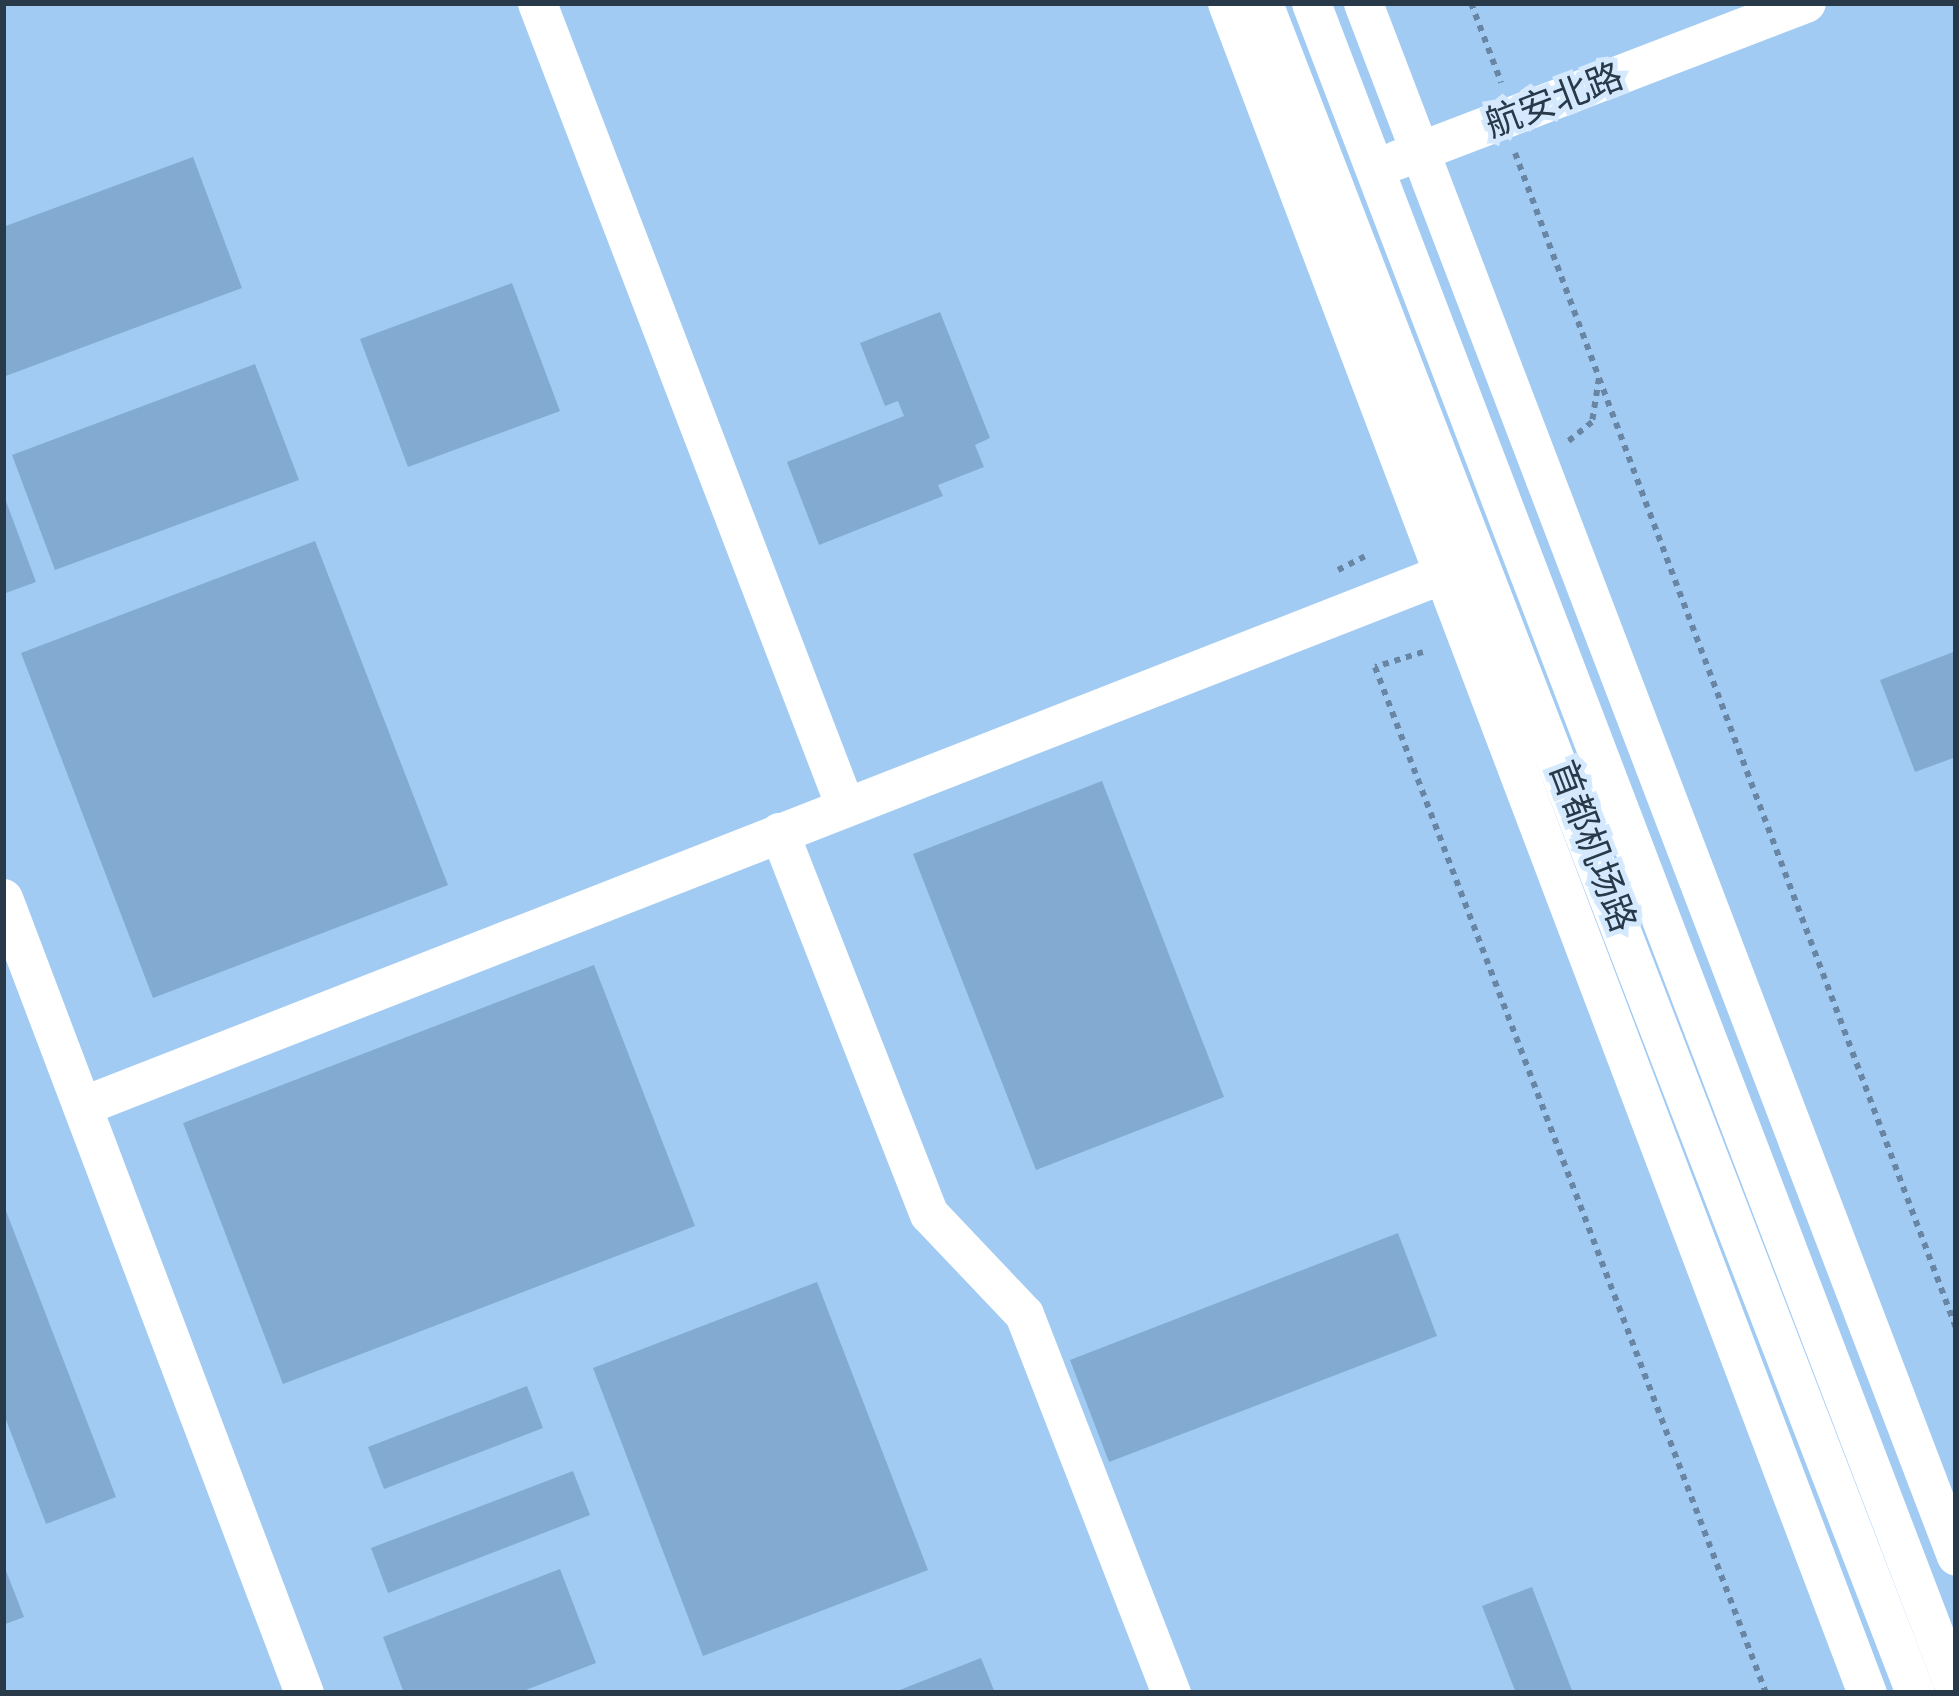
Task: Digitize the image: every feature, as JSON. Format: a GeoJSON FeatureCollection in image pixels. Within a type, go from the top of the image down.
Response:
{"type":"FeatureCollection","features":[{"type":"Feature","properties":{"kind":"street"},"geometry":{"type":"LineString","coordinates":[[537,3],[845,806]]}},
{"type":"Feature","properties":{"kind":"street","name":"首都机场路"},"geometry":{"type":"LineString","coordinates":[[1227,3],[1318,192],[1482,558],[1915,1693]]}},
{"type":"Feature","properties":{"kind":"street","name":"首都机场路"},"geometry":{"type":"LineString","coordinates":[[1263,3],[1318,192],[1444,574],[1867,1693]]}},
{"type":"Feature","properties":{"kind":"street","name":"首都机场路"},"geometry":{"type":"LineString","coordinates":[[1311,3],[1956,1691]]}},
{"type":"Feature","properties":{"kind":"street"},"geometry":{"type":"LineString","coordinates":[[1363,3],[1956,1556]]}},
{"type":"Feature","properties":{"kind":"street","name":"航安北路"},"geometry":{"type":"LineString","coordinates":[[1318,192],[1807,3]]}},
{"type":"Feature","properties":{"kind":"street"},"geometry":{"type":"LineString","coordinates":[[82,1106],[1563,525]]}},
{"type":"Feature","properties":{"kind":"street"},"geometry":{"type":"LineString","coordinates":[[779,832],[929,1214],[1024,1314],[1171,1693]]}},
{"type":"Feature","properties":{"kind":"street"},"geometry":{"type":"LineString","coordinates":[[3,898],[304,1693]]}},
{"type":"Feature","properties":{"kind":"path"},"geometry":{"type":"LineString","coordinates":[[1471,3],[1503,87],[1494,96],[1502,119],[1956,1328]]}},
{"type":"Feature","properties":{"kind":"path"},"geometry":{"type":"LineString","coordinates":[[1553,454],[1592,422],[1599,378]]}},
{"type":"Feature","properties":{"kind":"path"},"geometry":{"type":"LineString","coordinates":[[1338,570],[1365,556]]}},
{"type":"Feature","properties":{"kind":"path"},"geometry":{"type":"LineString","coordinates":[[1423,652],[1375,667],[1766,1693]]}},
{"type":"Feature","properties":{"kind":"building"},"geometry":{"type":"Polygon","coordinates":[[[193,157],[242,288],[3,377],[3,227],[193,157]]]}},
{"type":"Feature","properties":{"kind":"building"},"geometry":{"type":"Polygon","coordinates":[[[512,283],[560,411],[408,467],[360,339],[512,283]]]}},
{"type":"Feature","properties":{"kind":"building"},"geometry":{"type":"Polygon","coordinates":[[[940,312],[990,438],[975,445],[984,467],[938,485],[943,496],[819,545],[787,462],[904,416],[898,401],[885,406],[860,343],[940,312]]]}},
{"type":"Feature","properties":{"kind":"building"},"geometry":{"type":"Polygon","coordinates":[[[255,364],[299,480],[55,570],[12,455],[255,364]]]}},
{"type":"Feature","properties":{"kind":"building"},"geometry":{"type":"Polygon","coordinates":[[[3,493],[36,582],[3,594],[3,493]]]}},
{"type":"Feature","properties":{"kind":"building"},"geometry":{"type":"Polygon","coordinates":[[[315,541],[448,885],[153,998],[21,653],[315,541]]]}},
{"type":"Feature","properties":{"kind":"building"},"geometry":{"type":"Polygon","coordinates":[[[1956,651],[1956,757],[1915,772],[1880,680],[1956,651]]]}},
{"type":"Feature","properties":{"kind":"building"},"geometry":{"type":"Polygon","coordinates":[[[1102,781],[1224,1097],[1036,1170],[913,854],[1102,781]]]}},
{"type":"Feature","properties":{"kind":"building"},"geometry":{"type":"Polygon","coordinates":[[[594,965],[695,1226],[283,1384],[183,1123],[594,965]]]}},
{"type":"Feature","properties":{"kind":"building"},"geometry":{"type":"Polygon","coordinates":[[[3,1203],[116,1497],[46,1524],[3,1412],[3,1203]]]}},
{"type":"Feature","properties":{"kind":"building"},"geometry":{"type":"Polygon","coordinates":[[[1398,1233],[1437,1336],[1109,1462],[1070,1360],[1398,1233]]]}},
{"type":"Feature","properties":{"kind":"building"},"geometry":{"type":"Polygon","coordinates":[[[817,1282],[928,1570],[703,1656],[593,1368],[817,1282]]]}},
{"type":"Feature","properties":{"kind":"building"},"geometry":{"type":"Polygon","coordinates":[[[527,1386],[543,1428],[384,1489],[368,1447],[527,1386]]]}},
{"type":"Feature","properties":{"kind":"building"},"geometry":{"type":"Polygon","coordinates":[[[573,1471],[590,1515],[388,1593],[371,1548],[573,1471]]]}},
{"type":"Feature","properties":{"kind":"building"},"geometry":{"type":"Polygon","coordinates":[[[3,1563],[24,1617],[3,1625],[3,1563]]]}},
{"type":"Feature","properties":{"kind":"building"},"geometry":{"type":"Polygon","coordinates":[[[560,1569],[596,1663],[518,1693],[404,1693],[383,1637],[560,1569]]]}},
{"type":"Feature","properties":{"kind":"building"},"geometry":{"type":"Polygon","coordinates":[[[1532,1587],[1573,1693],[1516,1693],[1482,1606],[1532,1587]]]}},
{"type":"Feature","properties":{"kind":"building"},"geometry":{"type":"Polygon","coordinates":[[[981,1658],[995,1693],[892,1693],[981,1658]]]}}]}
